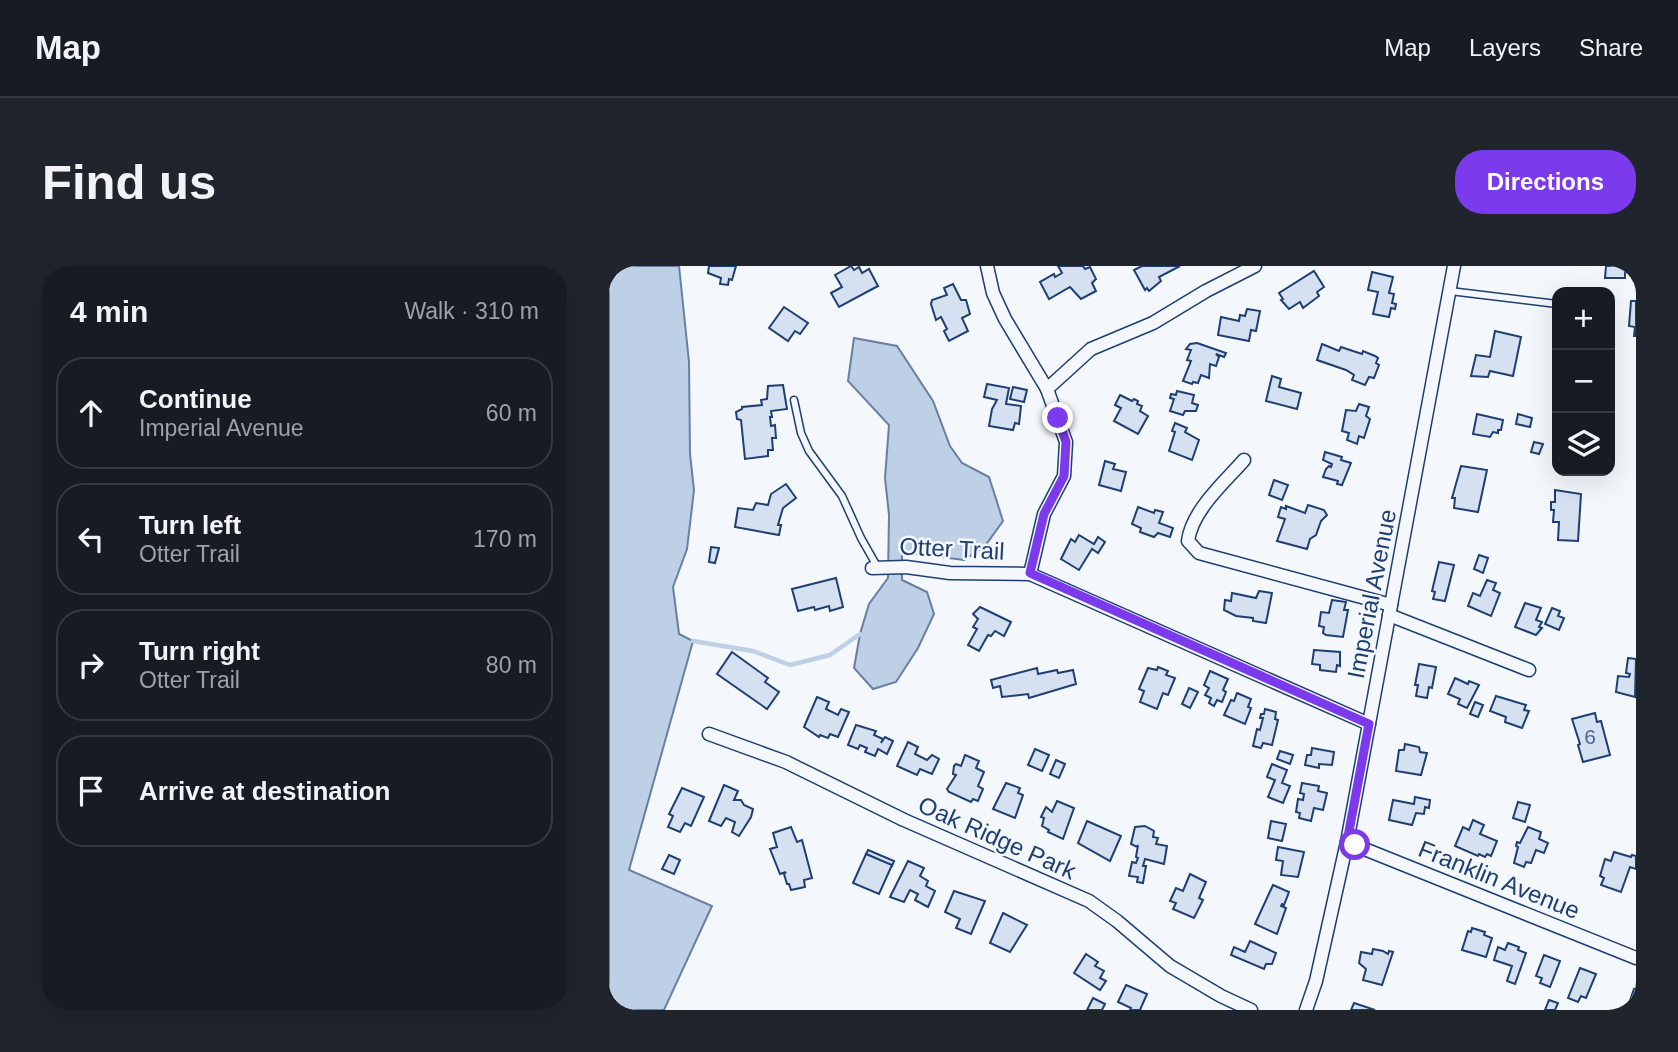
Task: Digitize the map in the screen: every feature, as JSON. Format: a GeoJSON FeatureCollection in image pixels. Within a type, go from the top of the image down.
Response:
{"type":"FeatureCollection","features":[{"type":"Feature","properties":{"kind":"street","name":"Otter Trail"},"geometry":{"type":"LineString","coordinates":[[987,266],[993,293],[1047,389],[1066,442],[1064,476],[1044,514],[1030,573]]}},
{"type":"Feature","properties":{"kind":"street"},"geometry":{"type":"LineString","coordinates":[[1047,389],[1091,349],[1153,324],[1206,290],[1255,266]]}},
{"type":"Feature","properties":{"kind":"street","name":"Imperial Avenue"},"geometry":{"type":"LineString","coordinates":[[1306,1010],[1319,969],[1347,842],[1454,266]]}},
{"type":"Feature","properties":{"kind":"street"},"geometry":{"type":"LineString","coordinates":[[1244,460],[1210,499],[1190,529],[1188,541],[1199,553],[1390,610],[1529,670]]}},
{"type":"Feature","properties":{"kind":"street","name":"Otter Trail"},"geometry":{"type":"LineString","coordinates":[[875,568],[906,567],[950,573],[1030,573],[1369,724]]}},
{"type":"Feature","properties":{"kind":"street","name":"Oak Ridge Park"},"geometry":{"type":"LineString","coordinates":[[709,734],[786,762],[904,820],[1089,901],[1117,920],[1170,966],[1251,1010]]}},
{"type":"Feature","properties":{"kind":"street","name":"Franklin Avenue"},"geometry":{"type":"LineString","coordinates":[[1347,842],[1636,958]]}},
{"type":"Feature","properties":{"kind":"lane"},"geometry":{"type":"LineString","coordinates":[[1450,291],[1552,302]]}},
{"type":"Feature","properties":{"kind":"lane"},"geometry":{"type":"LineString","coordinates":[[794,401],[801,433],[809,451],[842,496],[875,568]]}},
{"type":"Feature","properties":{"kind":"water"},"geometry":{"type":"Polygon","coordinates":[[[609,266],[679,266],[689,362],[690,454],[694,490],[687,549],[673,587],[679,634],[693,641],[629,870],[712,906],[664,1010],[609,1010],[609,266]]]}},
{"type":"Feature","properties":{"kind":"water"},"geometry":{"type":"Polygon","coordinates":[[[854,338],[897,346],[933,401],[950,446],[962,463],[989,477],[1003,521],[985,546],[964,560],[902,552],[902,580],[927,592],[934,614],[918,648],[896,682],[873,689],[854,668],[869,604],[888,578],[889,515],[885,478],[889,425],[848,381],[854,338]]]}},
{"type":"Feature","properties":{"kind":"building"},"geometry":{"type":"Polygon","coordinates":[[[709,266],[736,266],[728,285],[720,284],[721,278],[708,273],[709,266]]]}},
{"type":"Feature","properties":{"kind":"building"},"geometry":{"type":"Polygon","coordinates":[[[851,266],[854,270],[859,267],[862,273],[869,269],[878,286],[839,307],[831,293],[842,287],[835,275],[851,266]]]}},
{"type":"Feature","properties":{"kind":"building"},"geometry":{"type":"Polygon","coordinates":[[[1058,266],[1083,266],[1085,269],[1090,267],[1096,279],[1092,283],[1096,291],[1081,299],[1070,287],[1049,299],[1040,282],[1054,274],[1055,277],[1062,273],[1058,266]]]}},
{"type":"Feature","properties":{"kind":"building"},"geometry":{"type":"Polygon","coordinates":[[[1142,266],[1180,266],[1159,277],[1161,281],[1149,291],[1147,288],[1145,290],[1134,270],[1142,266]]]}},
{"type":"Feature","properties":{"kind":"building"},"geometry":{"type":"Polygon","coordinates":[[[1606,266],[1625,266],[1625,278],[1605,278],[1606,266]]]}},
{"type":"Feature","properties":{"kind":"building"},"geometry":{"type":"Polygon","coordinates":[[[1314,271],[1324,287],[1317,292],[1319,296],[1303,308],[1300,302],[1289,309],[1279,293],[1314,271]]]}},
{"type":"Feature","properties":{"kind":"building"},"geometry":{"type":"Polygon","coordinates":[[[1372,272],[1393,277],[1389,293],[1394,294],[1392,303],[1396,304],[1395,309],[1391,308],[1389,317],[1373,314],[1378,292],[1368,290],[1372,272]]]}},
{"type":"Feature","properties":{"kind":"building"},"geometry":{"type":"Polygon","coordinates":[[[953,284],[961,300],[966,300],[970,314],[962,318],[968,331],[949,341],[944,331],[947,329],[941,317],[936,320],[931,304],[932,300],[947,295],[944,288],[953,284]]]}},
{"type":"Feature","properties":{"kind":"building"},"geometry":{"type":"Polygon","coordinates":[[[1631,301],[1636,301],[1636,336],[1635,327],[1629,326],[1631,301]]]}},
{"type":"Feature","properties":{"kind":"building"},"geometry":{"type":"Polygon","coordinates":[[[784,307],[808,323],[800,334],[795,331],[788,341],[769,328],[784,307]]]}},
{"type":"Feature","properties":{"kind":"building"},"geometry":{"type":"Polygon","coordinates":[[[1247,309],[1260,311],[1256,331],[1251,330],[1249,341],[1218,335],[1221,317],[1239,321],[1240,315],[1245,316],[1247,309]]]}},
{"type":"Feature","properties":{"kind":"building"},"geometry":{"type":"Polygon","coordinates":[[[1495,331],[1521,337],[1513,376],[1490,371],[1488,377],[1471,376],[1476,355],[1490,357],[1495,331]]]}},
{"type":"Feature","properties":{"kind":"building"},"geometry":{"type":"Polygon","coordinates":[[[1197,343],[1226,353],[1224,357],[1216,354],[1219,357],[1216,366],[1210,364],[1209,378],[1201,375],[1198,383],[1192,384],[1183,381],[1191,361],[1187,360],[1191,350],[1186,349],[1190,344],[1197,343]]]}},
{"type":"Feature","properties":{"kind":"building"},"geometry":{"type":"Polygon","coordinates":[[[1322,344],[1339,351],[1341,347],[1375,356],[1379,365],[1374,378],[1369,377],[1365,385],[1352,380],[1354,375],[1346,370],[1317,360],[1322,344]]]}},
{"type":"Feature","properties":{"kind":"building"},"geometry":{"type":"Polygon","coordinates":[[[1272,376],[1281,379],[1279,387],[1301,393],[1297,409],[1266,401],[1272,376]]]}},
{"type":"Feature","properties":{"kind":"building"},"geometry":{"type":"Polygon","coordinates":[[[987,384],[1009,388],[1006,404],[1021,406],[1019,424],[1015,423],[1013,430],[989,426],[992,409],[997,400],[984,397],[987,384]]]}},
{"type":"Feature","properties":{"kind":"building"},"geometry":{"type":"Polygon","coordinates":[[[783,385],[787,409],[771,411],[770,417],[771,426],[775,425],[773,450],[768,450],[768,456],[745,459],[741,420],[737,419],[736,412],[742,407],[762,405],[761,400],[767,399],[768,386],[783,385]]]}},
{"type":"Feature","properties":{"kind":"building"},"geometry":{"type":"Polygon","coordinates":[[[1013,387],[1027,390],[1024,402],[1010,399],[1013,387]]]}},
{"type":"Feature","properties":{"kind":"building"},"geometry":{"type":"Polygon","coordinates":[[[1177,391],[1194,395],[1192,403],[1198,405],[1196,411],[1185,411],[1183,415],[1170,411],[1174,399],[1170,398],[1171,394],[1176,395],[1177,391]]]}},
{"type":"Feature","properties":{"kind":"building"},"geometry":{"type":"Polygon","coordinates":[[[1120,395],[1138,401],[1137,404],[1142,406],[1140,411],[1148,416],[1138,434],[1114,421],[1121,408],[1115,405],[1120,395]]]}},
{"type":"Feature","properties":{"kind":"building"},"geometry":{"type":"Polygon","coordinates":[[[1359,404],[1369,407],[1366,416],[1370,419],[1364,438],[1359,436],[1357,444],[1347,440],[1349,433],[1342,431],[1346,410],[1356,411],[1359,404]]]}},
{"type":"Feature","properties":{"kind":"building"},"geometry":{"type":"Polygon","coordinates":[[[1477,414],[1503,420],[1501,430],[1498,430],[1498,433],[1493,432],[1490,437],[1473,434],[1477,414]]]}},
{"type":"Feature","properties":{"kind":"building"},"geometry":{"type":"Polygon","coordinates":[[[1518,414],[1532,418],[1530,427],[1516,424],[1518,414]]]}},
{"type":"Feature","properties":{"kind":"building"},"geometry":{"type":"Polygon","coordinates":[[[1175,423],[1187,428],[1185,432],[1199,440],[1192,460],[1169,451],[1175,423]]]}},
{"type":"Feature","properties":{"kind":"building"},"geometry":{"type":"Polygon","coordinates":[[[1534,442],[1543,444],[1539,454],[1531,452],[1534,442]]]}},
{"type":"Feature","properties":{"kind":"building"},"geometry":{"type":"Polygon","coordinates":[[[1325,452],[1351,463],[1342,485],[1337,484],[1338,481],[1323,477],[1332,464],[1323,460],[1325,452]]]}},
{"type":"Feature","properties":{"kind":"building"},"geometry":{"type":"Polygon","coordinates":[[[1105,461],[1115,464],[1113,469],[1126,472],[1121,491],[1099,485],[1105,461]]]}},
{"type":"Feature","properties":{"kind":"building"},"geometry":{"type":"Polygon","coordinates":[[[1461,466],[1487,470],[1478,512],[1454,508],[1455,498],[1452,498],[1461,466]]]}},
{"type":"Feature","properties":{"kind":"building"},"geometry":{"type":"Polygon","coordinates":[[[1274,480],[1288,485],[1282,500],[1269,495],[1274,480]]]}},
{"type":"Feature","properties":{"kind":"building"},"geometry":{"type":"Polygon","coordinates":[[[786,484],[796,498],[783,508],[778,525],[781,525],[779,535],[735,527],[738,508],[753,510],[756,503],[768,505],[771,494],[786,484]]]}},
{"type":"Feature","properties":{"kind":"building"},"geometry":{"type":"Polygon","coordinates":[[[1555,490],[1581,494],[1578,541],[1558,540],[1559,522],[1553,522],[1554,510],[1551,510],[1551,502],[1555,502],[1555,490]]]}},
{"type":"Feature","properties":{"kind":"building"},"geometry":{"type":"Polygon","coordinates":[[[1308,505],[1324,510],[1327,515],[1321,521],[1316,535],[1310,539],[1307,549],[1277,541],[1285,519],[1278,517],[1281,507],[1286,509],[1286,506],[1305,513],[1308,505]]]}},
{"type":"Feature","properties":{"kind":"building"},"geometry":{"type":"Polygon","coordinates":[[[1138,507],[1154,513],[1155,510],[1163,512],[1159,523],[1173,528],[1170,537],[1158,533],[1154,537],[1140,532],[1141,528],[1132,524],[1138,507]]]}},
{"type":"Feature","properties":{"kind":"building"},"geometry":{"type":"Polygon","coordinates":[[[1079,535],[1094,544],[1098,537],[1105,542],[1098,553],[1092,549],[1079,570],[1061,559],[1071,539],[1075,542],[1079,535]]]}},
{"type":"Feature","properties":{"kind":"building"},"geometry":{"type":"Polygon","coordinates":[[[711,547],[719,548],[715,563],[709,562],[711,547]]]}},
{"type":"Feature","properties":{"kind":"building"},"geometry":{"type":"Polygon","coordinates":[[[1479,555],[1488,558],[1483,573],[1474,569],[1479,555]]]}},
{"type":"Feature","properties":{"kind":"building"},"geometry":{"type":"Polygon","coordinates":[[[1439,562],[1454,565],[1445,601],[1433,599],[1435,592],[1432,591],[1439,562]]]}},
{"type":"Feature","properties":{"kind":"building"},"geometry":{"type":"Polygon","coordinates":[[[836,578],[843,607],[830,611],[829,606],[798,611],[792,589],[836,578]]]}},
{"type":"Feature","properties":{"kind":"building"},"geometry":{"type":"Polygon","coordinates":[[[1487,580],[1496,583],[1493,590],[1500,593],[1491,616],[1468,606],[1473,593],[1480,596],[1487,580]]]}},
{"type":"Feature","properties":{"kind":"building"},"geometry":{"type":"Polygon","coordinates":[[[1259,591],[1272,593],[1266,623],[1236,616],[1224,610],[1225,600],[1231,601],[1232,593],[1256,598],[1259,591]]]}},
{"type":"Feature","properties":{"kind":"building"},"geometry":{"type":"Polygon","coordinates":[[[1332,600],[1346,602],[1344,610],[1348,610],[1343,637],[1326,635],[1323,633],[1324,627],[1319,626],[1321,612],[1329,613],[1332,600]]]}},
{"type":"Feature","properties":{"kind":"building"},"geometry":{"type":"Polygon","coordinates":[[[1525,603],[1541,608],[1536,620],[1542,622],[1539,627],[1542,628],[1536,635],[1515,627],[1525,603]]]}},
{"type":"Feature","properties":{"kind":"building"},"geometry":{"type":"Polygon","coordinates":[[[980,607],[1011,622],[1004,636],[995,631],[991,636],[988,635],[979,651],[968,645],[977,629],[973,627],[978,619],[973,614],[980,607]]]}},
{"type":"Feature","properties":{"kind":"building"},"geometry":{"type":"Polygon","coordinates":[[[1552,608],[1560,611],[1558,616],[1564,618],[1559,630],[1545,624],[1552,608]]]}},
{"type":"Feature","properties":{"kind":"building"},"geometry":{"type":"Polygon","coordinates":[[[1314,650],[1340,652],[1340,666],[1337,665],[1336,672],[1320,670],[1320,665],[1312,664],[1314,650]]]}},
{"type":"Feature","properties":{"kind":"building"},"geometry":{"type":"Polygon","coordinates":[[[732,652],[768,678],[765,682],[779,692],[767,709],[717,674],[732,652]]]}},
{"type":"Feature","properties":{"kind":"building"},"geometry":{"type":"Polygon","coordinates":[[[1628,658],[1636,659],[1635,697],[1616,692],[1618,676],[1629,677],[1630,674],[1626,673],[1628,658]]]}},
{"type":"Feature","properties":{"kind":"building"},"geometry":{"type":"Polygon","coordinates":[[[1419,664],[1436,667],[1427,698],[1416,696],[1419,664]]]}},
{"type":"Feature","properties":{"kind":"building"},"geometry":{"type":"Polygon","coordinates":[[[1158,667],[1168,671],[1166,675],[1175,678],[1168,695],[1163,693],[1157,709],[1140,702],[1144,691],[1139,689],[1148,668],[1157,670],[1158,667]]]}},
{"type":"Feature","properties":{"kind":"building"},"geometry":{"type":"Polygon","coordinates":[[[1037,668],[1038,674],[1073,670],[1076,684],[1029,698],[1028,694],[1002,697],[1000,686],[993,688],[991,680],[1037,668]]]}},
{"type":"Feature","properties":{"kind":"building"},"geometry":{"type":"Polygon","coordinates":[[[1210,671],[1228,679],[1222,702],[1217,700],[1214,706],[1209,703],[1211,698],[1205,695],[1209,688],[1204,685],[1210,671]]]}},
{"type":"Feature","properties":{"kind":"building"},"geometry":{"type":"Polygon","coordinates":[[[1455,678],[1468,684],[1469,681],[1479,685],[1467,708],[1458,704],[1460,699],[1448,694],[1455,678]]]}},
{"type":"Feature","properties":{"kind":"building"},"geometry":{"type":"Polygon","coordinates":[[[1189,688],[1198,692],[1190,708],[1182,704],[1189,688]]]}},
{"type":"Feature","properties":{"kind":"building"},"geometry":{"type":"Polygon","coordinates":[[[1237,693],[1251,699],[1248,707],[1251,708],[1245,724],[1224,715],[1237,693]]]}},
{"type":"Feature","properties":{"kind":"building"},"geometry":{"type":"Polygon","coordinates":[[[1496,696],[1526,705],[1524,710],[1529,711],[1522,728],[1505,722],[1506,717],[1490,711],[1496,696]]]}},
{"type":"Feature","properties":{"kind":"building"},"geometry":{"type":"Polygon","coordinates":[[[817,697],[829,702],[826,709],[838,715],[841,709],[849,712],[838,737],[830,734],[828,738],[819,737],[804,727],[817,697]]]}},
{"type":"Feature","properties":{"kind":"building"},"geometry":{"type":"Polygon","coordinates":[[[1475,702],[1483,705],[1478,717],[1470,714],[1475,702]]]}},
{"type":"Feature","properties":{"kind":"building"},"geometry":{"type":"Polygon","coordinates":[[[1265,709],[1276,712],[1275,719],[1278,720],[1272,745],[1263,743],[1261,748],[1253,746],[1263,718],[1260,718],[1261,714],[1264,714],[1265,709]]]}},
{"type":"Feature","properties":{"kind":"building"},"geometry":{"type":"Polygon","coordinates":[[[1595,713],[1597,722],[1601,721],[1610,755],[1583,762],[1572,719],[1595,713]]]}},
{"type":"Feature","properties":{"kind":"building"},"geometry":{"type":"Polygon","coordinates":[[[856,725],[876,731],[874,735],[883,739],[881,743],[885,737],[893,741],[887,754],[878,749],[875,756],[865,752],[867,748],[860,745],[858,749],[848,745],[856,725]]]}},
{"type":"Feature","properties":{"kind":"building"},"geometry":{"type":"Polygon","coordinates":[[[908,742],[918,747],[915,754],[927,760],[932,755],[939,759],[932,774],[920,769],[917,775],[897,766],[908,742]]]}},
{"type":"Feature","properties":{"kind":"building"},"geometry":{"type":"Polygon","coordinates":[[[1405,744],[1419,747],[1420,752],[1427,753],[1421,775],[1396,771],[1399,750],[1404,750],[1405,744]]]}},
{"type":"Feature","properties":{"kind":"building"},"geometry":{"type":"Polygon","coordinates":[[[1312,748],[1334,752],[1332,765],[1319,764],[1319,768],[1305,765],[1312,748]]]}},
{"type":"Feature","properties":{"kind":"building"},"geometry":{"type":"Polygon","coordinates":[[[1035,749],[1049,755],[1042,771],[1028,765],[1035,749]]]}},
{"type":"Feature","properties":{"kind":"building"},"geometry":{"type":"Polygon","coordinates":[[[1280,751],[1293,755],[1290,764],[1277,759],[1280,751]]]}},
{"type":"Feature","properties":{"kind":"building"},"geometry":{"type":"Polygon","coordinates":[[[965,755],[979,761],[976,768],[984,772],[978,786],[983,789],[978,801],[973,799],[971,802],[947,789],[956,775],[953,774],[954,766],[961,766],[965,755]]]}},
{"type":"Feature","properties":{"kind":"building"},"geometry":{"type":"Polygon","coordinates":[[[1056,760],[1065,764],[1059,778],[1050,774],[1056,760]]]}},
{"type":"Feature","properties":{"kind":"building"},"geometry":{"type":"Polygon","coordinates":[[[1272,764],[1287,770],[1282,783],[1290,786],[1283,803],[1268,797],[1275,780],[1267,777],[1272,764]]]}},
{"type":"Feature","properties":{"kind":"building"},"geometry":{"type":"Polygon","coordinates":[[[1006,783],[1020,788],[1018,793],[1023,795],[1015,818],[993,809],[1006,783]]]}},
{"type":"Feature","properties":{"kind":"building"},"geometry":{"type":"Polygon","coordinates":[[[1302,783],[1319,786],[1318,791],[1327,793],[1323,810],[1314,808],[1311,821],[1299,818],[1300,813],[1296,812],[1298,799],[1303,800],[1304,794],[1300,793],[1302,783]]]}},
{"type":"Feature","properties":{"kind":"building"},"geometry":{"type":"Polygon","coordinates":[[[724,785],[738,791],[734,800],[741,800],[744,805],[753,809],[739,836],[732,832],[735,822],[726,818],[721,826],[709,821],[724,785]]]}},
{"type":"Feature","properties":{"kind":"building"},"geometry":{"type":"Polygon","coordinates":[[[682,788],[704,797],[691,826],[685,823],[680,832],[668,827],[673,816],[669,814],[682,788]]]}},
{"type":"Feature","properties":{"kind":"building"},"geometry":{"type":"Polygon","coordinates":[[[1415,797],[1430,800],[1429,808],[1425,807],[1424,814],[1416,813],[1412,825],[1389,820],[1393,800],[1414,804],[1415,797]]]}},
{"type":"Feature","properties":{"kind":"building"},"geometry":{"type":"Polygon","coordinates":[[[1057,801],[1074,808],[1063,839],[1042,826],[1044,818],[1041,817],[1046,807],[1052,812],[1057,801]]]}},
{"type":"Feature","properties":{"kind":"building"},"geometry":{"type":"Polygon","coordinates":[[[1518,802],[1530,805],[1525,822],[1513,818],[1518,802]]]}},
{"type":"Feature","properties":{"kind":"building"},"geometry":{"type":"Polygon","coordinates":[[[1473,820],[1484,825],[1480,834],[1497,841],[1491,856],[1478,856],[1455,846],[1463,827],[1469,830],[1473,820]]]}},
{"type":"Feature","properties":{"kind":"building"},"geometry":{"type":"Polygon","coordinates":[[[1087,821],[1121,836],[1110,861],[1078,843],[1087,821]]]}},
{"type":"Feature","properties":{"kind":"building"},"geometry":{"type":"Polygon","coordinates":[[[1271,821],[1286,824],[1282,841],[1268,838],[1271,821]]]}},
{"type":"Feature","properties":{"kind":"building"},"geometry":{"type":"Polygon","coordinates":[[[1145,826],[1154,831],[1153,837],[1158,838],[1156,844],[1167,846],[1164,864],[1145,859],[1143,883],[1137,882],[1138,877],[1129,876],[1132,862],[1136,863],[1138,858],[1138,845],[1137,847],[1131,844],[1135,827],[1145,826]]]}},
{"type":"Feature","properties":{"kind":"building"},"geometry":{"type":"Polygon","coordinates":[[[791,827],[797,842],[802,840],[812,878],[804,880],[805,887],[791,890],[784,874],[786,872],[780,874],[770,849],[777,847],[773,833],[791,827]]]}},
{"type":"Feature","properties":{"kind":"building"},"geometry":{"type":"Polygon","coordinates":[[[1528,827],[1541,832],[1539,839],[1548,843],[1544,853],[1536,850],[1531,863],[1526,862],[1524,867],[1514,863],[1517,842],[1520,843],[1528,827]]]}},
{"type":"Feature","properties":{"kind":"building"},"geometry":{"type":"Polygon","coordinates":[[[1278,847],[1304,852],[1298,877],[1281,875],[1283,861],[1276,860],[1278,847]]]}},
{"type":"Feature","properties":{"kind":"building"},"geometry":{"type":"Polygon","coordinates":[[[868,850],[894,861],[892,866],[866,854],[868,850]]]}},
{"type":"Feature","properties":{"kind":"building"},"geometry":{"type":"Polygon","coordinates":[[[1614,852],[1636,856],[1636,869],[1630,867],[1621,892],[1601,885],[1604,878],[1600,876],[1605,859],[1611,861],[1614,852]]]}},
{"type":"Feature","properties":{"kind":"building"},"geometry":{"type":"Polygon","coordinates":[[[866,854],[892,865],[879,894],[853,883],[866,854]]]}},
{"type":"Feature","properties":{"kind":"building"},"geometry":{"type":"Polygon","coordinates":[[[669,855],[680,860],[674,874],[662,869],[669,855]]]}},
{"type":"Feature","properties":{"kind":"building"},"geometry":{"type":"Polygon","coordinates":[[[908,861],[924,868],[920,876],[928,881],[926,886],[935,891],[928,907],[915,900],[918,894],[910,890],[904,902],[890,897],[908,861]]]}},
{"type":"Feature","properties":{"kind":"building"},"geometry":{"type":"Polygon","coordinates":[[[1190,874],[1206,882],[1199,898],[1203,900],[1194,918],[1173,909],[1176,903],[1170,901],[1176,888],[1183,891],[1190,874]]]}},
{"type":"Feature","properties":{"kind":"building"},"geometry":{"type":"Polygon","coordinates":[[[1273,885],[1289,892],[1284,905],[1281,906],[1286,908],[1277,934],[1255,924],[1273,885]]]}},
{"type":"Feature","properties":{"kind":"building"},"geometry":{"type":"Polygon","coordinates":[[[954,891],[985,901],[971,934],[956,928],[960,919],[945,912],[954,891]]]}},
{"type":"Feature","properties":{"kind":"building"},"geometry":{"type":"Polygon","coordinates":[[[1003,913],[1027,925],[1010,952],[990,943],[1003,913]]]}},
{"type":"Feature","properties":{"kind":"building"},"geometry":{"type":"Polygon","coordinates":[[[1472,928],[1485,932],[1484,935],[1492,938],[1486,957],[1462,950],[1468,931],[1471,932],[1472,928]]]}},
{"type":"Feature","properties":{"kind":"building"},"geometry":{"type":"Polygon","coordinates":[[[1250,941],[1276,953],[1272,964],[1266,964],[1264,969],[1231,955],[1234,947],[1245,952],[1250,941]]]}},
{"type":"Feature","properties":{"kind":"building"},"geometry":{"type":"Polygon","coordinates":[[[1508,943],[1526,953],[1515,984],[1507,981],[1512,966],[1494,960],[1498,947],[1505,950],[1508,943]]]}},
{"type":"Feature","properties":{"kind":"building"},"geometry":{"type":"Polygon","coordinates":[[[1373,949],[1388,954],[1389,951],[1393,952],[1382,985],[1363,980],[1366,969],[1359,963],[1361,952],[1372,954],[1373,949]]]}},
{"type":"Feature","properties":{"kind":"building"},"geometry":{"type":"Polygon","coordinates":[[[1086,954],[1098,962],[1095,966],[1104,971],[1100,978],[1106,981],[1100,990],[1074,973],[1086,954]]]}},
{"type":"Feature","properties":{"kind":"building"},"geometry":{"type":"Polygon","coordinates":[[[1544,955],[1560,961],[1550,987],[1540,983],[1542,978],[1536,976],[1544,955]]]}},
{"type":"Feature","properties":{"kind":"building"},"geometry":{"type":"Polygon","coordinates":[[[1580,968],[1596,974],[1586,998],[1581,996],[1578,1002],[1568,998],[1580,968]]]}},
{"type":"Feature","properties":{"kind":"building"},"geometry":{"type":"Polygon","coordinates":[[[1126,985],[1147,994],[1140,1010],[1130,1010],[1131,1008],[1118,1002],[1126,985]]]}},
{"type":"Feature","properties":{"kind":"building"},"geometry":{"type":"Polygon","coordinates":[[[1634,989],[1636,1010],[1630,1010],[1627,1009],[1634,989]]]}},
{"type":"Feature","properties":{"kind":"building"},"geometry":{"type":"Polygon","coordinates":[[[1093,998],[1105,1004],[1102,1010],[1087,1010],[1093,998]]]}},
{"type":"Feature","properties":{"kind":"building"},"geometry":{"type":"Polygon","coordinates":[[[1549,1000],[1558,1003],[1555,1010],[1545,1010],[1549,1000]]]}},
{"type":"Feature","properties":{"kind":"building"},"geometry":{"type":"Polygon","coordinates":[[[1354,1003],[1375,1010],[1351,1010],[1354,1003]]]}},
{"type":"Feature","properties":{"kind":"waterway"},"geometry":{"type":"LineString","coordinates":[[693,641],[753,651],[790,665],[830,655],[860,634]]}},
{"type":"Feature","properties":{"kind":"route"},"geometry":{"type":"LineString","coordinates":[[1058,418],[1066,442],[1064,476],[1044,514],[1030,573],[1369,724],[1347,842],[1355,845]]}}]}
